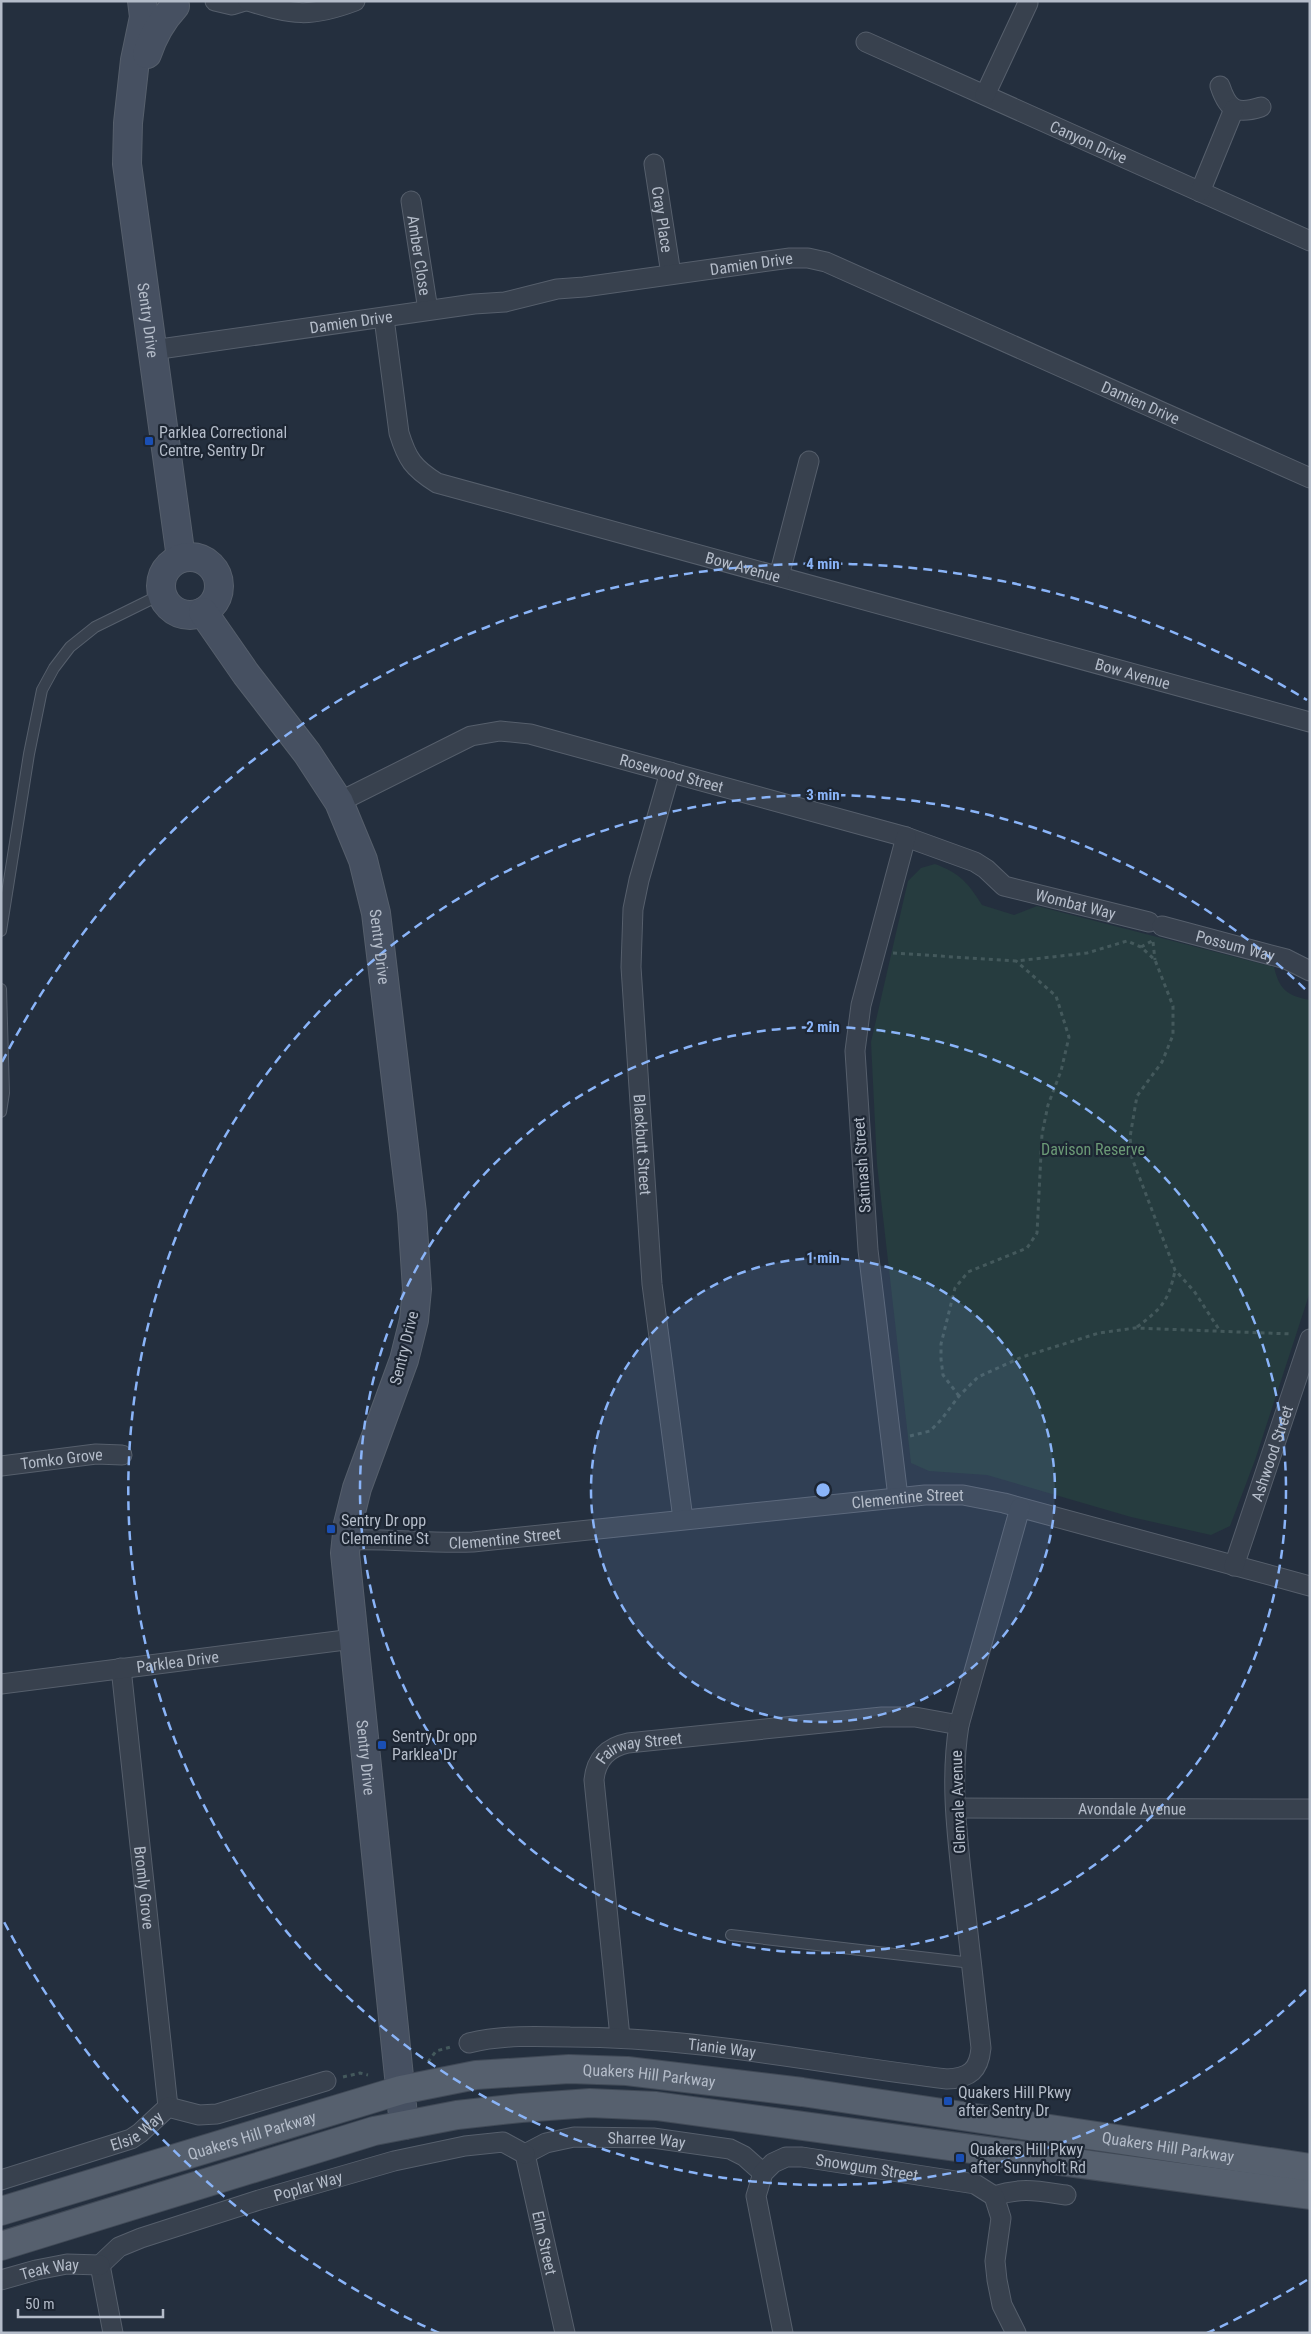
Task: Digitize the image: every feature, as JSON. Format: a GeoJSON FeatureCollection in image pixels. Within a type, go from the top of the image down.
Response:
{"type":"FeatureCollection","features":[{"type":"Feature","properties":{"kind":"main road","name":"Quakers Hill Parkway"},"geometry":{"type":"LineString","coordinates":[[1,2211],[401,2090],[476,2075],[569,2069],[627,2071],[910,2107],[1090,2136],[1310,2168]]}},
{"type":"Feature","properties":{"kind":"main road","name":"Quakers Hill Parkway"},"geometry":{"type":"LineString","coordinates":[[1,2246],[374,2131],[457,2115],[590,2103],[656,2106],[1310,2195]]}},
{"type":"Feature","properties":{"kind":"main road"},"geometry":{"type":"LineString","coordinates":[[1278,2163],[1310,2161]]}},
{"type":"Feature","properties":{"kind":"street","name":"Sentry Drive"},"geometry":{"type":"LineString","coordinates":[[142,1],[144,17],[135,60],[134,83],[128,123],[127,164],[181,558]]}},
{"type":"Feature","properties":{"kind":"street"},"geometry":{"type":"LineString","coordinates":[[148,1],[166,8],[184,3]]}},
{"type":"Feature","properties":{"kind":"street"},"geometry":{"type":"LineString","coordinates":[[215,1],[232,5],[247,1],[294,14],[315,13],[355,1]]}},
{"type":"Feature","properties":{"kind":"street","name":"Sentry Drive"},"geometry":{"type":"LineString","coordinates":[[134,83],[156,33],[166,16],[184,3]]}},
{"type":"Feature","properties":{"kind":"street"},"geometry":{"type":"LineString","coordinates":[[985,95],[1028,3]]}},
{"type":"Feature","properties":{"kind":"street","name":"Canyon Drive"},"geometry":{"type":"LineString","coordinates":[[866,42],[1310,241]]}},
{"type":"Feature","properties":{"kind":"street"},"geometry":{"type":"LineString","coordinates":[[1220,86],[1224,99],[1234,109],[1248,111],[1261,107]]}},
{"type":"Feature","properties":{"kind":"street"},"geometry":{"type":"LineString","coordinates":[[1200,192],[1234,109]]}},
{"type":"Feature","properties":{"kind":"street","name":"Cray Place"},"geometry":{"type":"LineString","coordinates":[[654,164],[671,274]]}},
{"type":"Feature","properties":{"kind":"street","name":"Amber Close"},"geometry":{"type":"LineString","coordinates":[[411,201],[428,310]]}},
{"type":"Feature","properties":{"kind":"street","name":"Damien Drive"},"geometry":{"type":"LineString","coordinates":[[153,350],[384,318],[428,310],[505,302],[556,289],[790,258],[808,258],[821,261],[1310,478]]}},
{"type":"Feature","properties":{"kind":"street","name":"Bow Avenue"},"geometry":{"type":"LineString","coordinates":[[384,318],[400,433],[404,449],[411,464],[436,482],[1310,722]]}},
{"type":"Feature","properties":{"kind":"street"},"geometry":{"type":"LineString","coordinates":[[779,576],[809,461]]}},
{"type":"Feature","properties":{"kind":"street"},"geometry":{"type":"LineString","coordinates":[[181,558],[199,558],[213,568],[216,574],[219,586],[217,597],[212,606],[194,616],[173,610],[165,602],[162,594],[160,585],[165,570],[181,558]]}},
{"type":"Feature","properties":{"kind":"street","name":"Sentry Drive"},"geometry":{"type":"LineString","coordinates":[[203,612],[246,674],[307,753],[339,802],[363,860],[376,913],[412,1213],[417,1289],[414,1320],[404,1360],[357,1488],[346,1540],[346,1567],[404,2125]]}},
{"type":"Feature","properties":{"kind":"street","name":"Rosewood Street"},"geometry":{"type":"LineString","coordinates":[[339,802],[471,736],[500,731],[530,734],[906,837],[975,862],[986,869],[1004,886]]}},
{"type":"Feature","properties":{"kind":"street","name":"Blackbutt Street"},"geometry":{"type":"LineString","coordinates":[[670,772],[639,880],[633,909],[631,967],[652,1284],[683,1519]]}},
{"type":"Feature","properties":{"kind":"street","name":"Satinash Street"},"geometry":{"type":"LineString","coordinates":[[898,1497],[868,1250],[855,1078],[857,1028],[906,837]]}},
{"type":"Feature","properties":{"kind":"street","name":"Wombat Way"},"geometry":{"type":"LineString","coordinates":[[1004,886],[1155,930]]}},
{"type":"Feature","properties":{"kind":"street","name":"Possum Way"},"geometry":{"type":"LineString","coordinates":[[1155,930],[1286,959],[1309,971]]}},
{"type":"Feature","properties":{"kind":"street","name":"Ashwood Street"},"geometry":{"type":"LineString","coordinates":[[1234,1566],[1305,1337]]}},
{"type":"Feature","properties":{"kind":"street","name":"Tomko Grove"},"geometry":{"type":"LineString","coordinates":[[1,1466],[96,1454],[122,1455]]}},
{"type":"Feature","properties":{"kind":"street","name":"Clementine Street"},"geometry":{"type":"LineString","coordinates":[[346,1540],[374,1539],[420,1543],[473,1542],[898,1497],[962,1495],[1020,1508],[1310,1586]]}},
{"type":"Feature","properties":{"kind":"street","name":"Glenvale Avenue"},"geometry":{"type":"LineString","coordinates":[[973,2072],[980,2059],[981,2048],[956,1808],[954,1764],[959,1725],[1020,1508]]}},
{"type":"Feature","properties":{"kind":"street","name":"Parklea Drive"},"geometry":{"type":"LineString","coordinates":[[1,1684],[354,1639]]}},
{"type":"Feature","properties":{"kind":"street","name":"Bromly Grove"},"geometry":{"type":"LineString","coordinates":[[121,1668],[168,2107]]}},
{"type":"Feature","properties":{"kind":"street","name":"Fairway Street"},"geometry":{"type":"LineString","coordinates":[[620,2037],[594,1780],[599,1761],[605,1754],[612,1748],[628,1743],[882,1717],[915,1718],[959,1725]]}},
{"type":"Feature","properties":{"kind":"street","name":"Avondale Avenue"},"geometry":{"type":"LineString","coordinates":[[956,1808],[1310,1809]]}},
{"type":"Feature","properties":{"kind":"street","name":"Tianie Way"},"geometry":{"type":"LineString","coordinates":[[468,2043],[498,2036],[620,2037],[789,2057],[948,2079],[966,2077],[973,2072]]}},
{"type":"Feature","properties":{"kind":"street","name":"Elsie Way"},"geometry":{"type":"LineString","coordinates":[[1,2180],[130,2139],[140,2133],[168,2107],[199,2115],[217,2114],[326,2081]]}},
{"type":"Feature","properties":{"kind":"street","name":"Sharree Way"},"geometry":{"type":"LineString","coordinates":[[525,2154],[546,2143],[574,2137],[653,2138],[730,2149],[744,2156],[762,2173]]}},
{"type":"Feature","properties":{"kind":"street","name":"Poplar Way"},"geometry":{"type":"LineString","coordinates":[[100,2265],[119,2246],[141,2238],[259,2200],[394,2161],[465,2146],[503,2142],[525,2154]]}},
{"type":"Feature","properties":{"kind":"street","name":"Elm Street"},"geometry":{"type":"LineString","coordinates":[[525,2154],[565,2333]]}},
{"type":"Feature","properties":{"kind":"street","name":"Snowgum Street"},"geometry":{"type":"LineString","coordinates":[[762,2173],[773,2163],[786,2157],[802,2157],[975,2184],[994,2196]]}},
{"type":"Feature","properties":{"kind":"street"},"geometry":{"type":"LineString","coordinates":[[762,2173],[756,2196],[783,2333]]}},
{"type":"Feature","properties":{"kind":"street"},"geometry":{"type":"LineString","coordinates":[[1016,2333],[1002,2305],[997,2280],[995,2261],[1001,2218],[994,2196],[1010,2190],[1026,2189],[1066,2195]]}},
{"type":"Feature","properties":{"kind":"street","name":"Teak Way"},"geometry":{"type":"LineString","coordinates":[[1,2280],[67,2264],[100,2265]]}},
{"type":"Feature","properties":{"kind":"street"},"geometry":{"type":"LineString","coordinates":[[100,2265],[113,2333]]}},
{"type":"Feature","properties":{"kind":"lane"},"geometry":{"type":"LineString","coordinates":[[1,931],[6,866],[42,690],[54,668],[70,647],[95,626],[162,594]]}},
{"type":"Feature","properties":{"kind":"lane"},"geometry":{"type":"LineString","coordinates":[[1,989],[4,1093],[1,1112]]}},
{"type":"Feature","properties":{"kind":"lane"},"geometry":{"type":"LineString","coordinates":[[730,1935],[972,1963]]}},
{"type":"Feature","properties":{"kind":"path"},"geometry":{"type":"LineString","coordinates":[[1141,947],[1155,930]]}},
{"type":"Feature","properties":{"kind":"path"},"geometry":{"type":"LineString","coordinates":[[876,952],[1016,961],[1087,953],[1127,941],[1141,947],[1155,960],[1163,975],[1173,1006],[1173,1035],[1162,1062],[1137,1096],[1130,1137],[1132,1158],[1175,1270],[1194,1291],[1220,1331]]}},
{"type":"Feature","properties":{"kind":"path"},"geometry":{"type":"LineString","coordinates":[[959,1396],[943,1374],[941,1359],[941,1344],[955,1288],[968,1272],[1027,1248],[1037,1233],[1042,1134],[1048,1105],[1060,1072],[1069,1037],[1056,996],[1016,961]]}},
{"type":"Feature","properties":{"kind":"path"},"geometry":{"type":"LineString","coordinates":[[1135,1328],[1155,1313],[1170,1294],[1175,1270]]}},
{"type":"Feature","properties":{"kind":"path"},"geometry":{"type":"LineString","coordinates":[[892,1440],[930,1431],[959,1396],[978,1377],[1022,1357],[1099,1333],[1135,1328],[1305,1337]]}},
{"type":"Feature","properties":{"kind":"green space","name":"Davison Reserve"},"geometry":{"type":"Polygon","coordinates":[[[935,864],[963,880],[982,905],[1014,915],[1037,906],[1274,967],[1278,981],[1285,990],[1295,996],[1310,1000],[1310,1292],[1255,1460],[1230,1526],[1211,1535],[1131,1517],[987,1475],[929,1471],[911,1463],[877,1164],[871,1042],[908,881],[921,868],[935,864]]]}},
{"type":"Feature","properties":{"kind":"place","name":"Parklea Correctional Centre, Sentry Dr"},"geometry":{"type":"Point","coordinates":[149,441]}},
{"type":"Feature","properties":{"kind":"place","name":"Sentry Dr opp Clementine St"},"geometry":{"type":"Point","coordinates":[331,1529]}},
{"type":"Feature","properties":{"kind":"place","name":"Sentry Dr opp Parklea Dr"},"geometry":{"type":"Point","coordinates":[382,1745]}},
{"type":"Feature","properties":{"kind":"place","name":"Quakers Hill Pkwy after Sentry Dr"},"geometry":{"type":"Point","coordinates":[948,2101]}},
{"type":"Feature","properties":{"kind":"place","name":"Quakers Hill Pkwy after Sunnyholt Rd"},"geometry":{"type":"Point","coordinates":[960,2158]}}]}
